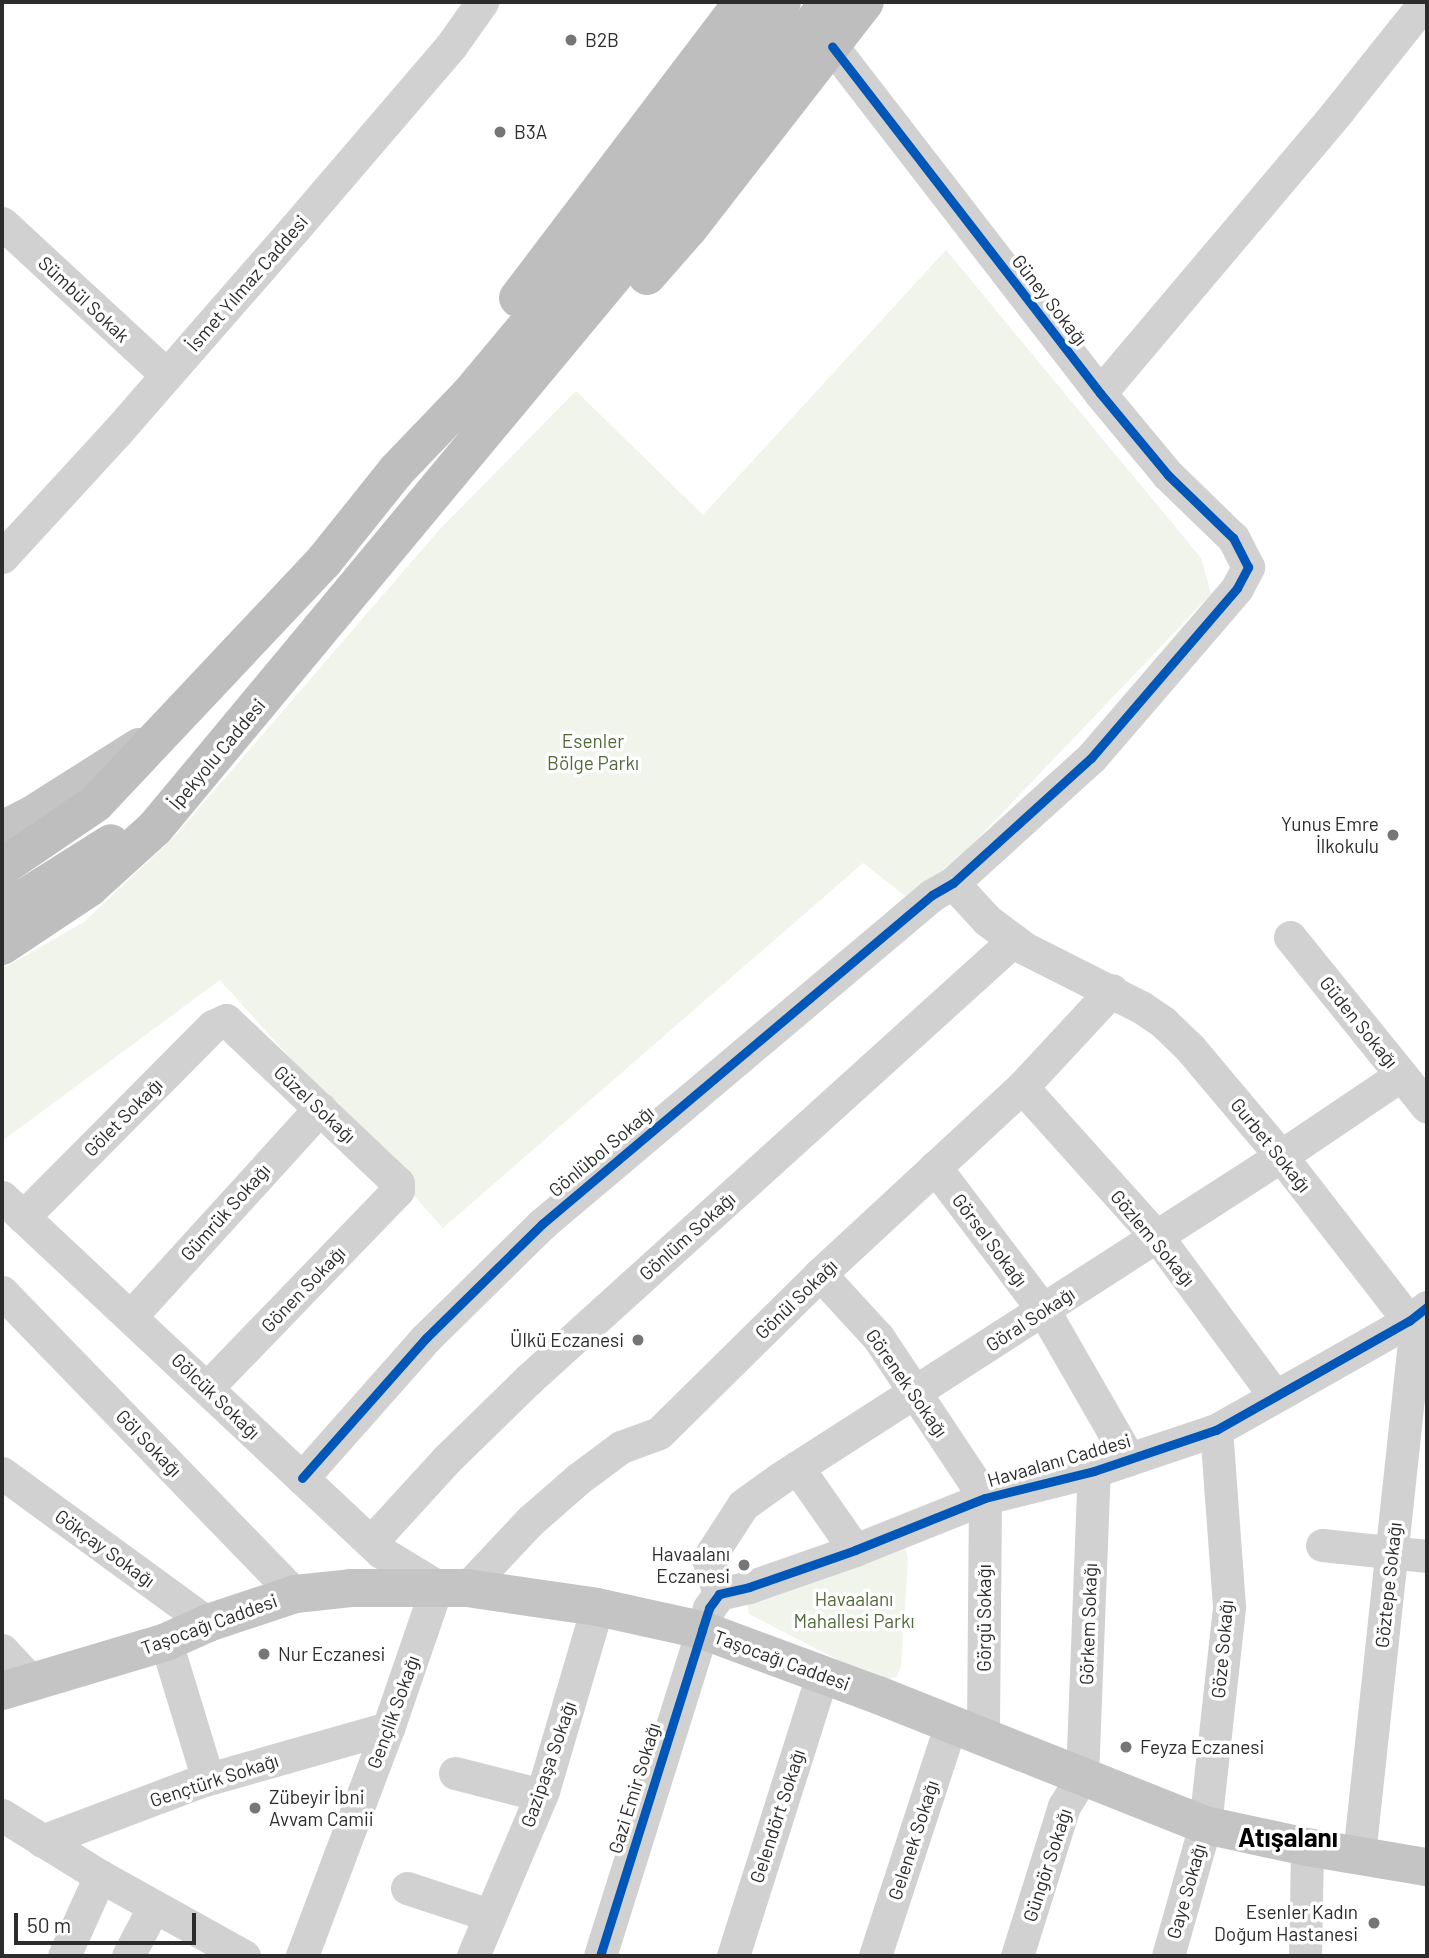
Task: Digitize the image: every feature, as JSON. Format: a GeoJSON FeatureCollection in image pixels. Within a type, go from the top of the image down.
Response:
{"type":"FeatureCollection","features":[{"type":"Feature","properties":{"kind":"highway"},"geometry":{"type":"LineString","coordinates":[[396,471],[440,402],[743,2]]}},
{"type":"Feature","properties":{"kind":"highway"},"geometry":{"type":"LineString","coordinates":[[2,867],[96,803],[324,561],[396,471],[470,396],[587,254],[782,2]]}},
{"type":"Feature","properties":{"kind":"highway"},"geometry":{"type":"LineString","coordinates":[[404,530],[649,235],[829,2]]}},
{"type":"Feature","properties":{"kind":"highway"},"geometry":{"type":"LineString","coordinates":[[404,530],[526,410],[689,228],[865,2]]}},
{"type":"Feature","properties":{"kind":"highway","name":"İpekyolu Caddesi"},"geometry":{"type":"LineString","coordinates":[[2,946],[89,888],[120,862],[199,776],[404,530]]}},
{"type":"Feature","properties":{"kind":"highway"},"geometry":{"type":"LineString","coordinates":[[2,907],[27,896],[119,838],[199,776]]}},
{"type":"Feature","properties":{"kind":"main road"},"geometry":{"type":"LineString","coordinates":[[2,830],[130,754],[184,709]]}},
{"type":"Feature","properties":{"kind":"main road","name":"Taşocağı Caddesi"},"geometry":{"type":"LineString","coordinates":[[16,1686],[166,1642],[208,1623],[295,1594],[351,1588],[452,1587],[597,1607],[702,1630],[1205,1825],[1307,1847],[1427,1867]]}},
{"type":"Feature","properties":{"kind":"street","name":"İsmet Yılmaz Caddesi"},"geometry":{"type":"LineString","coordinates":[[7,540],[166,375],[451,47],[482,2]]}},
{"type":"Feature","properties":{"kind":"street"},"geometry":{"type":"LineString","coordinates":[[1100,393],[1338,111],[1425,2]]}},
{"type":"Feature","properties":{"kind":"street","name":"Güney Sokağı"},"geometry":{"type":"LineString","coordinates":[[832,46],[1100,393],[1168,475],[1233,538],[1248,567]]}},
{"type":"Feature","properties":{"kind":"street","name":"Sümbül Sokak"},"geometry":{"type":"LineString","coordinates":[[2,223],[166,375]]}},
{"type":"Feature","properties":{"kind":"street","name":"Gönlübol Sokağı"},"geometry":{"type":"LineString","coordinates":[[302,1478],[426,1338],[542,1224],[932,895],[953,883],[1091,758],[1237,588],[1248,567]]}},
{"type":"Feature","properties":{"kind":"street","name":"Gurbet Sokağı"},"geometry":{"type":"LineString","coordinates":[[953,883],[987,920],[1014,940],[1112,990],[1163,1022],[1190,1048],[1418,1314]]}},
{"type":"Feature","properties":{"kind":"street","name":"Güden Sokağı"},"geometry":{"type":"LineString","coordinates":[[1290,937],[1427,1107]]}},
{"type":"Feature","properties":{"kind":"street","name":"Gönlüm Sokağı"},"geometry":{"type":"LineString","coordinates":[[371,1542],[449,1457],[529,1380],[1014,940]]}},
{"type":"Feature","properties":{"kind":"street","name":"Gönül Sokağı"},"geometry":{"type":"LineString","coordinates":[[452,1587],[578,1479],[621,1447],[659,1433],[820,1274],[1022,1087],[1112,990]]}},
{"type":"Feature","properties":{"kind":"street","name":"Güzel Sokağı"},"geometry":{"type":"LineString","coordinates":[[226,1020],[398,1183],[398,1191]]}},
{"type":"Feature","properties":{"kind":"street","name":"Gölet Sokağı"},"geometry":{"type":"LineString","coordinates":[[12,1207],[213,1027],[226,1020]]}},
{"type":"Feature","properties":{"kind":"street","name":"Göral Sokağı"},"geometry":{"type":"LineString","coordinates":[[719,1594],[708,1559],[743,1505],[797,1467],[1156,1238],[1401,1075]]}},
{"type":"Feature","properties":{"kind":"street","name":"Gözlem Sokağı"},"geometry":{"type":"LineString","coordinates":[[1022,1087],[1156,1238],[1275,1396]]}},
{"type":"Feature","properties":{"kind":"street","name":"Gümrük Sokağı"},"geometry":{"type":"LineString","coordinates":[[131,1316],[320,1108]]}},
{"type":"Feature","properties":{"kind":"street","name":"Görsel Sokağı"},"geometry":{"type":"LineString","coordinates":[[934,1167],[1044,1311],[1129,1459]]}},
{"type":"Feature","properties":{"kind":"street","name":"Gönen Sokağı"},"geometry":{"type":"LineString","coordinates":[[208,1387],[398,1191]]}},
{"type":"Feature","properties":{"kind":"street","name":"Gölcük Sokağı"},"geometry":{"type":"LineString","coordinates":[[12,1207],[208,1387],[371,1542],[452,1587]]}},
{"type":"Feature","properties":{"kind":"street","name":"Görenek Sokağı"},"geometry":{"type":"LineString","coordinates":[[820,1274],[878,1337],[985,1498]]}},
{"type":"Feature","properties":{"kind":"street","name":"Göl Sokağı"},"geometry":{"type":"LineString","coordinates":[[2,1292],[295,1594]]}},
{"type":"Feature","properties":{"kind":"street","name":"Havaalanı Caddesi"},"geometry":{"type":"LineString","coordinates":[[719,1594],[749,1587],[855,1550],[985,1498],[1094,1471],[1216,1430],[1418,1314]]}},
{"type":"Feature","properties":{"kind":"street","name":"Göztepe Sokağı"},"geometry":{"type":"LineString","coordinates":[[1359,1855],[1418,1314]]}},
{"type":"Feature","properties":{"kind":"street","name":"Göze Sokağı"},"geometry":{"type":"LineString","coordinates":[[1205,1825],[1228,1606],[1216,1430]]}},
{"type":"Feature","properties":{"kind":"street"},"geometry":{"type":"LineString","coordinates":[[797,1467],[855,1550]]}},
{"type":"Feature","properties":{"kind":"street","name":"Görkem Sokağı"},"geometry":{"type":"LineString","coordinates":[[1082,1777],[1094,1471]]}},
{"type":"Feature","properties":{"kind":"street","name":"Gökçay Sokağı"},"geometry":{"type":"LineString","coordinates":[[2,1473],[208,1623]]}},
{"type":"Feature","properties":{"kind":"street","name":"Görgü Sokağı"},"geometry":{"type":"LineString","coordinates":[[967,1731],[985,1498]]}},
{"type":"Feature","properties":{"kind":"street"},"geometry":{"type":"LineString","coordinates":[[1322,1545],[1427,1556]]}},
{"type":"Feature","properties":{"kind":"street","name":"Gençlik Sokağı"},"geometry":{"type":"LineString","coordinates":[[302,1956],[388,1728],[452,1587]]}},
{"type":"Feature","properties":{"kind":"street"},"geometry":{"type":"LineString","coordinates":[[702,1630],[709,1608],[719,1594]]}},
{"type":"Feature","properties":{"kind":"street","name":"Gazipaşa Sokağı"},"geometry":{"type":"LineString","coordinates":[[473,1956],[541,1795],[597,1607]]}},
{"type":"Feature","properties":{"kind":"street","name":"Gazi Emir Sokağı"},"geometry":{"type":"LineString","coordinates":[[600,1956],[702,1630]]}},
{"type":"Feature","properties":{"kind":"street"},"geometry":{"type":"LineString","coordinates":[[166,1642],[208,1779]]}},
{"type":"Feature","properties":{"kind":"street"},"geometry":{"type":"LineString","coordinates":[[2,1650],[16,1686]]}},
{"type":"Feature","properties":{"kind":"street","name":"Gelendört Sokağı"},"geometry":{"type":"LineString","coordinates":[[733,1956],[821,1675]]}},
{"type":"Feature","properties":{"kind":"street","name":"Gençtürk Sokağı"},"geometry":{"type":"LineString","coordinates":[[43,1841],[208,1779],[388,1728]]}},
{"type":"Feature","properties":{"kind":"street","name":"Gelenek Sokağı"},"geometry":{"type":"LineString","coordinates":[[875,1956],[967,1731]]}},
{"type":"Feature","properties":{"kind":"street"},"geometry":{"type":"LineString","coordinates":[[455,1773],[541,1795]]}},
{"type":"Feature","properties":{"kind":"street","name":"Güngör Sokağı"},"geometry":{"type":"LineString","coordinates":[[1017,1956],[1064,1806],[1082,1777]]}},
{"type":"Feature","properties":{"kind":"street"},"geometry":{"type":"LineString","coordinates":[[2,1815],[100,1876],[244,1956]]}},
{"type":"Feature","properties":{"kind":"street","name":"Gaye Sokağı"},"geometry":{"type":"LineString","coordinates":[[1168,1956],[1205,1825]]}},
{"type":"Feature","properties":{"kind":"street"},"geometry":{"type":"LineString","coordinates":[[1305,1956],[1307,1847]]}},
{"type":"Feature","properties":{"kind":"street"},"geometry":{"type":"LineString","coordinates":[[64,1956],[100,1876]]}},
{"type":"Feature","properties":{"kind":"street"},"geometry":{"type":"LineString","coordinates":[[407,1888],[489,1915]]}},
{"type":"Feature","properties":{"kind":"street"},"geometry":{"type":"LineString","coordinates":[[128,1956],[154,1906]]}},
{"type":"Feature","properties":{"kind":"green space","name":"Esenler Bölge Parkı"},"geometry":{"type":"Polygon","coordinates":[[[946,250],[1201,558],[1211,594],[964,853],[908,898],[863,863],[443,1228],[220,980],[2,1141],[2,969],[84,922],[175,836],[439,530],[576,391],[703,515],[946,250]]]}},
{"type":"Feature","properties":{"kind":"green space","name":"Havaalanı Mahallesi Parkı"},"geometry":{"type":"Polygon","coordinates":[[[896,1543],[906,1550],[908,1560],[901,1666],[897,1676],[886,1681],[875,1679],[749,1614],[747,1602],[896,1543]]]}},
{"type":"Feature","properties":{"kind":"cycle path"},"geometry":{"type":"LineString","coordinates":[[302,1478],[426,1338],[542,1224],[932,895],[953,883],[1091,758],[1237,588],[1248,567],[1233,538],[1168,475],[1100,393],[832,46]]}},
{"type":"Feature","properties":{"kind":"cycle path"},"geometry":{"type":"LineString","coordinates":[[600,1956],[709,1608],[719,1594],[749,1587],[855,1550],[985,1498],[1094,1471],[1216,1430],[1409,1321],[1427,1307]]}},
{"type":"Feature","properties":{"kind":"place","name":"B2B"},"geometry":{"type":"Point","coordinates":[571,40]}},
{"type":"Feature","properties":{"kind":"place","name":"B3A"},"geometry":{"type":"Point","coordinates":[500,132]}},
{"type":"Feature","properties":{"kind":"place","name":"Yunus Emre İlkokulu"},"geometry":{"type":"Point","coordinates":[1393,835]}},
{"type":"Feature","properties":{"kind":"place","name":"Ülkü Eczanesi"},"geometry":{"type":"Point","coordinates":[638,1340]}},
{"type":"Feature","properties":{"kind":"place","name":"Havaalanı Eczanesi"},"geometry":{"type":"Point","coordinates":[744,1565]}},
{"type":"Feature","properties":{"kind":"place","name":"Nur Eczanesi"},"geometry":{"type":"Point","coordinates":[264,1654]}},
{"type":"Feature","properties":{"kind":"place","name":"Feyza Eczanesi"},"geometry":{"type":"Point","coordinates":[1126,1747]}},
{"type":"Feature","properties":{"kind":"place","name":"Zübeyir İbni Avvam Camii"},"geometry":{"type":"Point","coordinates":[255,1808]}},
{"type":"Feature","properties":{"kind":"place","name":"Esenler Kadın Doğum Hastanesi"},"geometry":{"type":"Point","coordinates":[1374,1923]}},
{"type":"Feature","properties":{"kind":"district","name":"Atışalanı"},"geometry":{"type":"Point","coordinates":[1288,1837]}}]}
